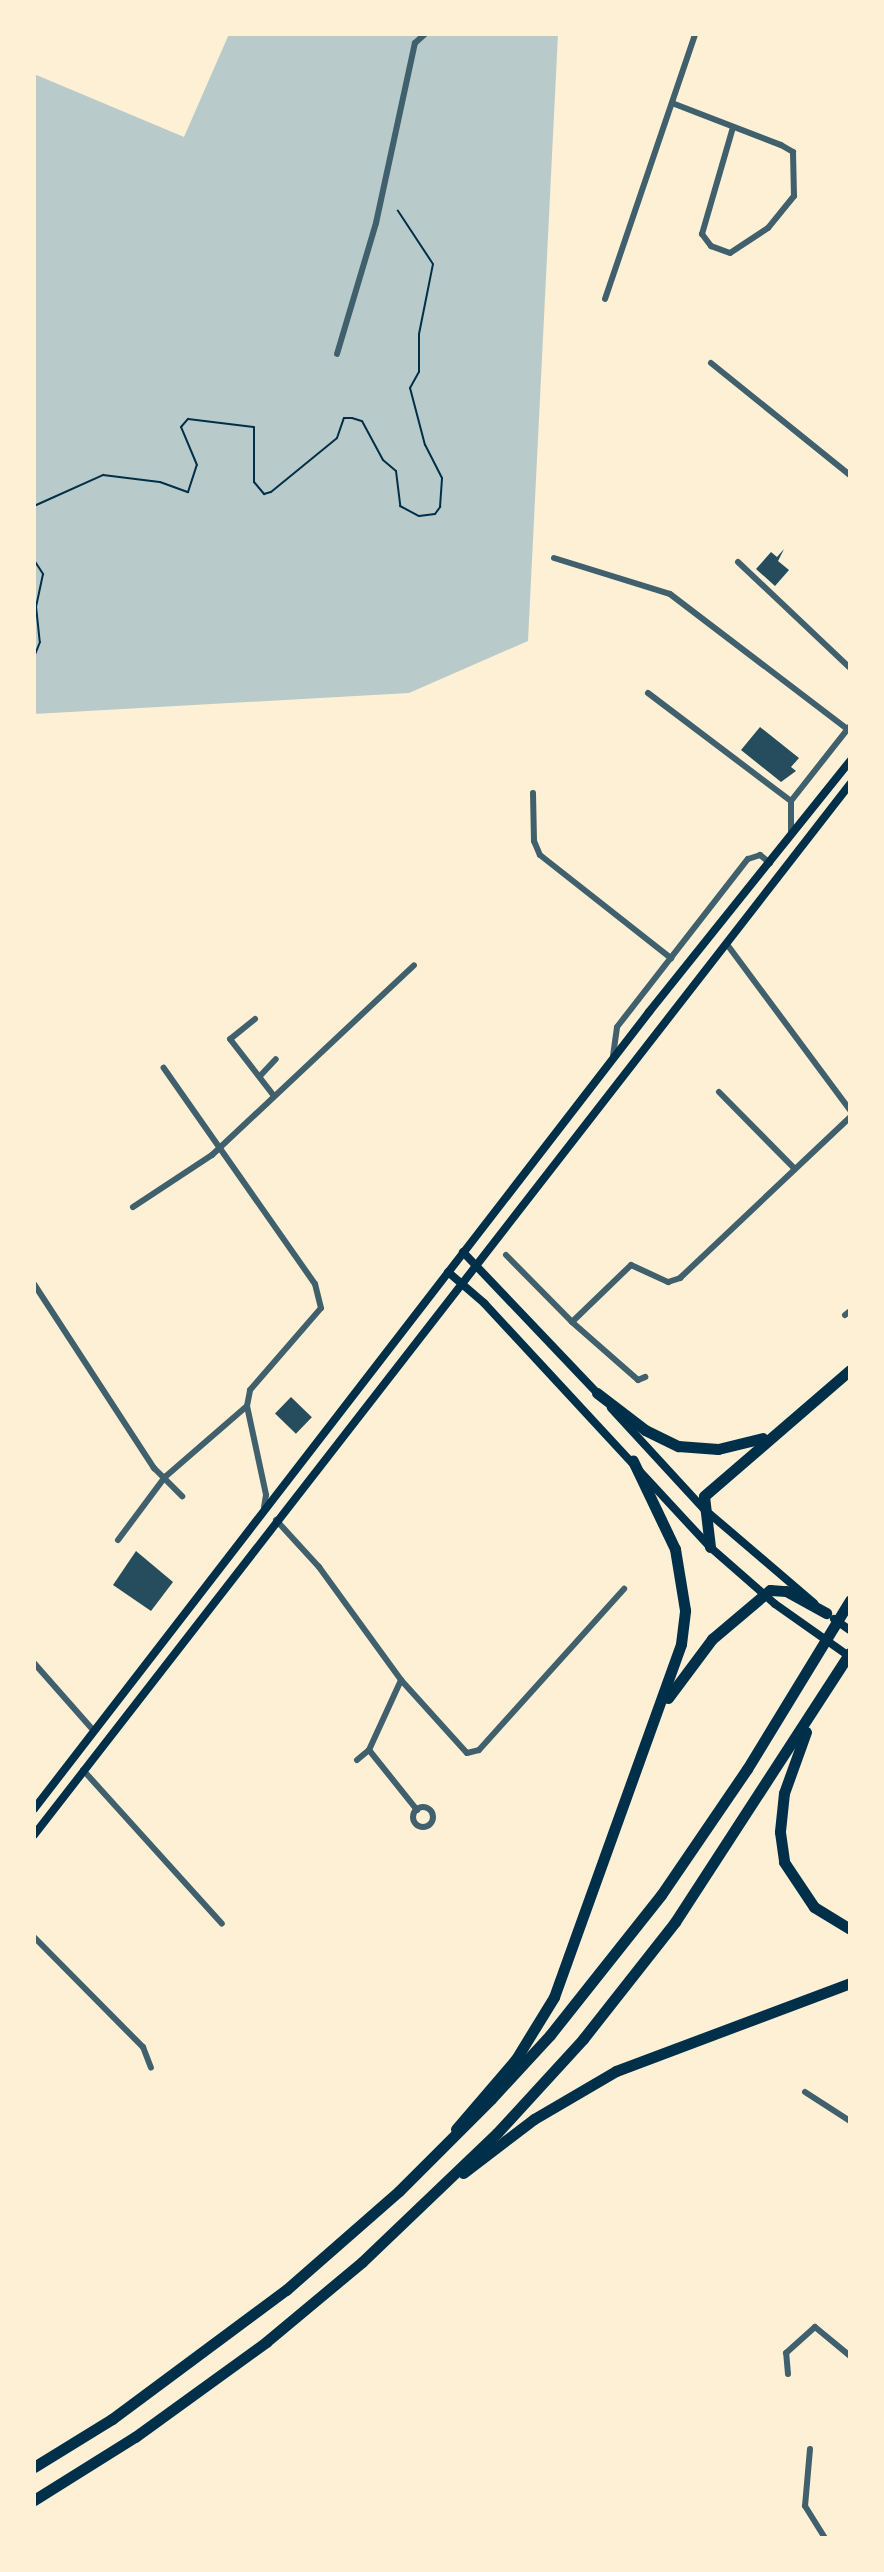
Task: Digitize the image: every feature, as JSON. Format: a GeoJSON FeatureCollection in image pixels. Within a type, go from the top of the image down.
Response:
{"type":"FeatureCollection","features":[{"type":"Feature","properties":{"kind":"highway"},"geometry":{"type":"LineString","coordinates":[[710,1547],[704,1496],[771,1435],[850,1370]]}},
{"type":"Feature","properties":{"kind":"highway"},"geometry":{"type":"LineString","coordinates":[[597,1393],[655,1437],[678,1446],[733,1448],[771,1435]]}},
{"type":"Feature","properties":{"kind":"highway"},"geometry":{"type":"LineString","coordinates":[[445,2146],[465,2115],[516,2059],[554,1997],[681,1644],[684,1594],[670,1532],[633,1461]]}},
{"type":"Feature","properties":{"kind":"highway"},"geometry":{"type":"LineString","coordinates":[[658,1712],[712,1639],[764,1594],[780,1589],[826,1613]]}},
{"type":"Feature","properties":{"kind":"highway"},"geometry":{"type":"LineString","coordinates":[[34,2467],[232,2333],[333,2251],[445,2146],[550,2035],[622,1948],[747,1769],[850,1600]]}},
{"type":"Feature","properties":{"kind":"highway"},"geometry":{"type":"LineString","coordinates":[[34,2500],[135,2437],[266,2342],[451,2179],[619,1995],[726,1851],[850,1655]]}},
{"type":"Feature","properties":{"kind":"highway"},"geometry":{"type":"LineString","coordinates":[[808,1724],[784,1793],[780,1832],[784,1862],[814,1907],[850,1929]]}},
{"type":"Feature","properties":{"kind":"highway"},"geometry":{"type":"LineString","coordinates":[[451,2179],[476,2166],[534,2119],[616,2071],[850,1983]]}},
{"type":"Feature","properties":{"kind":"main road"},"geometry":{"type":"LineString","coordinates":[[34,1809],[613,1058],[850,761]]}},
{"type":"Feature","properties":{"kind":"main road"},"geometry":{"type":"LineString","coordinates":[[34,1835],[850,784]]}},
{"type":"Feature","properties":{"kind":"main road"},"geometry":{"type":"LineString","coordinates":[[463,1252],[704,1509],[850,1630]]}},
{"type":"Feature","properties":{"kind":"main road"},"geometry":{"type":"LineString","coordinates":[[448,1272],[633,1461],[710,1547],[764,1594],[850,1655]]}},
{"type":"Feature","properties":{"kind":"street"},"geometry":{"type":"LineString","coordinates":[[337,354],[376,223],[415,43],[425,34]]}},
{"type":"Feature","properties":{"kind":"street"},"geometry":{"type":"LineString","coordinates":[[605,299],[695,34]]}},
{"type":"Feature","properties":{"kind":"street"},"geometry":{"type":"LineString","coordinates":[[672,103],[733,127],[793,152],[794,196],[768,228],[730,253],[711,246],[702,234],[733,127]]}},
{"type":"Feature","properties":{"kind":"street"},"geometry":{"type":"LineString","coordinates":[[711,363],[850,475]]}},
{"type":"Feature","properties":{"kind":"street"},"geometry":{"type":"LineString","coordinates":[[554,558],[670,594],[849,728],[791,801],[791,837]]}},
{"type":"Feature","properties":{"kind":"street"},"geometry":{"type":"LineString","coordinates":[[738,562],[850,668]]}},
{"type":"Feature","properties":{"kind":"street"},"geometry":{"type":"LineString","coordinates":[[648,693],[791,801]]}},
{"type":"Feature","properties":{"kind":"street"},"geometry":{"type":"LineString","coordinates":[[533,793],[534,841],[540,855],[671,958]]}},
{"type":"Feature","properties":{"kind":"street"},"geometry":{"type":"LineString","coordinates":[[613,1058],[617,1027],[748,859],[760,855],[770,863]]}},
{"type":"Feature","properties":{"kind":"street"},"geometry":{"type":"LineString","coordinates":[[726,943],[850,1110]]}},
{"type":"Feature","properties":{"kind":"street"},"geometry":{"type":"LineString","coordinates":[[133,1207],[221,1146],[414,965]]}},
{"type":"Feature","properties":{"kind":"street"},"geometry":{"type":"LineString","coordinates":[[255,1019],[230,1039],[274,1096]]}},
{"type":"Feature","properties":{"kind":"street"},"geometry":{"type":"LineString","coordinates":[[260,1076],[276,1059]]}},
{"type":"Feature","properties":{"kind":"street"},"geometry":{"type":"LineString","coordinates":[[164,1068],[315,1284],[321,1308],[250,1390],[247,1406],[266,1495],[263,1514]]}},
{"type":"Feature","properties":{"kind":"street"},"geometry":{"type":"LineString","coordinates":[[719,1092],[795,1169]]}},
{"type":"Feature","properties":{"kind":"street"},"geometry":{"type":"LineString","coordinates":[[572,1322],[631,1265],[668,1282],[680,1278],[850,1117]]}},
{"type":"Feature","properties":{"kind":"street"},"geometry":{"type":"LineString","coordinates":[[506,1255],[572,1322],[638,1380],[645,1377]]}},
{"type":"Feature","properties":{"kind":"street"},"geometry":{"type":"LineString","coordinates":[[34,1284],[165,1477],[182,1496]]}},
{"type":"Feature","properties":{"kind":"street"},"geometry":{"type":"LineString","coordinates":[[118,1540],[165,1477],[247,1406]]}},
{"type":"Feature","properties":{"kind":"street"},"geometry":{"type":"LineString","coordinates":[[276,1520],[319,1567],[401,1680],[473,1753],[624,1589]]}},
{"type":"Feature","properties":{"kind":"street"},"geometry":{"type":"LineString","coordinates":[[34,1663],[94,1731]]}},
{"type":"Feature","properties":{"kind":"street"},"geometry":{"type":"LineString","coordinates":[[357,1760],[369,1750],[401,1680]]}},
{"type":"Feature","properties":{"kind":"street"},"geometry":{"type":"LineString","coordinates":[[369,1750],[417,1810]]}},
{"type":"Feature","properties":{"kind":"street"},"geometry":{"type":"LineString","coordinates":[[83,1770],[222,1924]]}},
{"type":"Feature","properties":{"kind":"street"},"geometry":{"type":"LineString","coordinates":[[34,1937],[143,2047],[151,2068]]}},
{"type":"Feature","properties":{"kind":"street"},"geometry":{"type":"LineString","coordinates":[[805,2092],[850,2121]]}},
{"type":"Feature","properties":{"kind":"street"},"geometry":{"type":"LineString","coordinates":[[788,2374],[786,2353],[815,2327],[850,2356]]}},
{"type":"Feature","properties":{"kind":"street"},"geometry":{"type":"LineString","coordinates":[[810,2449],[805,2506],[825,2538]]}},
{"type":"Feature","properties":{"kind":"path"},"geometry":{"type":"LineString","coordinates":[[34,506],[103,475],[160,482],[188,492],[197,465],[181,427],[188,419],[254,427],[254,482],[264,494],[271,492],[337,438],[344,418],[352,418],[362,421],[383,460],[396,471],[400,506],[419,516],[435,514],[440,507],[442,478],[425,445],[410,388],[419,372],[419,334],[433,264],[398,211]]}},
{"type":"Feature","properties":{"kind":"path"},"geometry":{"type":"LineString","coordinates":[[34,560],[43,574],[36,606],[40,642],[34,657]]}},
{"type":"Feature","properties":{"kind":"shaded area"},"geometry":{"type":"Polygon","coordinates":[[[229,34],[558,34],[528,641],[409,693],[34,714],[34,74],[184,137],[229,34]]]}},
{"type":"Feature","properties":{"kind":"building"},"geometry":{"type":"Polygon","coordinates":[[[784,549],[778,561],[789,570],[775,586],[756,569],[771,552],[777,557],[784,549]]]}},
{"type":"Feature","properties":{"kind":"building"},"geometry":{"type":"Polygon","coordinates":[[[760,727],[799,758],[791,767],[796,771],[781,782],[741,750],[760,727]]]}},
{"type":"Feature","properties":{"kind":"building"},"geometry":{"type":"Polygon","coordinates":[[[291,1397],[312,1417],[296,1434],[275,1414],[291,1397]]]}},
{"type":"Feature","properties":{"kind":"building"},"geometry":{"type":"Polygon","coordinates":[[[136,1551],[173,1582],[151,1611],[113,1585],[136,1551]]]}}]}
